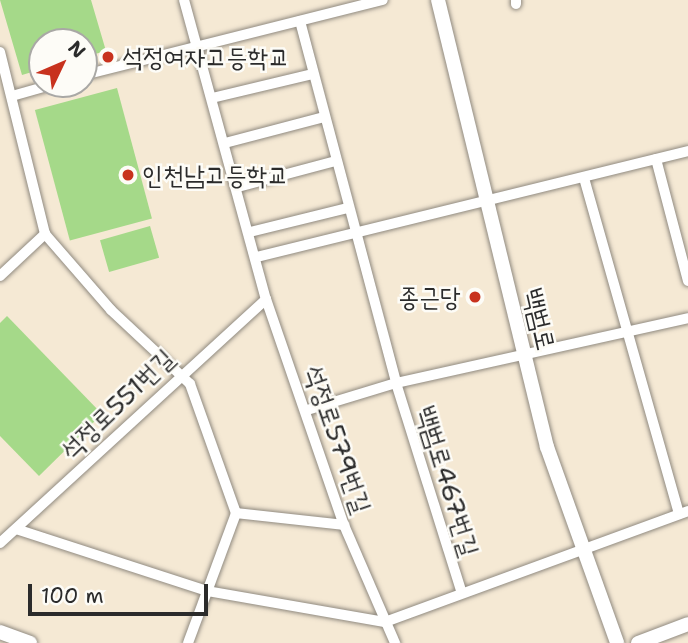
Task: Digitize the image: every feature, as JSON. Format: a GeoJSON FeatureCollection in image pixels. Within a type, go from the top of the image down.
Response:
{"type":"FeatureCollection","features":[{"type":"Feature","properties":{"kind":"main road","name":"백범로"},"geometry":{"type":"LineString","coordinates":[[438,0],[523,358],[581,550],[617,643]]}},
{"type":"Feature","properties":{"kind":"main road"},"geometry":{"type":"LineString","coordinates":[[638,643],[688,624]]}},
{"type":"Feature","properties":{"kind":"main road"},"geometry":{"type":"LineString","coordinates":[[0,632],[30,643]]}},
{"type":"Feature","properties":{"kind":"street","name":"석정로579번길"},"geometry":{"type":"LineString","coordinates":[[184,0],[267,299],[344,525],[395,643]]}},
{"type":"Feature","properties":{"kind":"street"},"geometry":{"type":"LineString","coordinates":[[98,71],[383,0]]}},
{"type":"Feature","properties":{"kind":"street","name":"백범로467번길"},"geometry":{"type":"LineString","coordinates":[[300,21],[396,383],[461,591]]}},
{"type":"Feature","properties":{"kind":"street"},"geometry":{"type":"LineString","coordinates":[[0,52],[45,234],[111,310],[190,384],[236,513],[188,643]]}},
{"type":"Feature","properties":{"kind":"street"},"geometry":{"type":"LineString","coordinates":[[212,98],[313,74]]}},
{"type":"Feature","properties":{"kind":"street"},"geometry":{"type":"LineString","coordinates":[[12,96],[28,91]]}},
{"type":"Feature","properties":{"kind":"street"},"geometry":{"type":"LineString","coordinates":[[225,143],[324,117]]}},
{"type":"Feature","properties":{"kind":"street"},"geometry":{"type":"LineString","coordinates":[[257,257],[354,232],[488,203],[688,151]]}},
{"type":"Feature","properties":{"kind":"street"},"geometry":{"type":"LineString","coordinates":[[656,159],[688,281]]}},
{"type":"Feature","properties":{"kind":"street"},"geometry":{"type":"LineString","coordinates":[[238,187],[336,161]]}},
{"type":"Feature","properties":{"kind":"street"},"geometry":{"type":"LineString","coordinates":[[584,177],[604,261],[652,428],[684,513]]}},
{"type":"Feature","properties":{"kind":"street"},"geometry":{"type":"LineString","coordinates":[[250,232],[348,208]]}},
{"type":"Feature","properties":{"kind":"street"},"geometry":{"type":"LineString","coordinates":[[0,276],[45,234]]}},
{"type":"Feature","properties":{"kind":"street","name":"석정로551번길"},"geometry":{"type":"LineString","coordinates":[[0,543],[181,374],[267,299]]}},
{"type":"Feature","properties":{"kind":"street"},"geometry":{"type":"LineString","coordinates":[[307,410],[396,383],[523,358],[688,318]]}},
{"type":"Feature","properties":{"kind":"street"},"geometry":{"type":"LineString","coordinates":[[236,513],[344,525]]}},
{"type":"Feature","properties":{"kind":"street","name":"백범로467번길"},"geometry":{"type":"LineString","coordinates":[[385,622],[461,591],[684,513]]}},
{"type":"Feature","properties":{"kind":"street"},"geometry":{"type":"LineString","coordinates":[[16,528],[207,591],[385,622]]}},
{"type":"Feature","properties":{"kind":"green space"},"geometry":{"type":"Polygon","coordinates":[[[0,0],[91,0],[106,51],[98,53],[98,28],[28,28],[28,73],[22,75],[0,0]]]}},
{"type":"Feature","properties":{"kind":"green space"},"geometry":{"type":"Polygon","coordinates":[[[117,88],[152,218],[70,240],[35,110],[80,98],[98,98],[98,93],[117,88]]]}},
{"type":"Feature","properties":{"kind":"green space"},"geometry":{"type":"Polygon","coordinates":[[[150,226],[159,258],[109,272],[100,240],[150,226]]]}},
{"type":"Feature","properties":{"kind":"green space"},"geometry":{"type":"Polygon","coordinates":[[[7,316],[102,414],[39,476],[0,436],[0,323],[7,316]]]}},
{"type":"Feature","properties":{"kind":"place","name":"석정여자고등학교"},"geometry":{"type":"Point","coordinates":[108,57]}},
{"type":"Feature","properties":{"kind":"place","name":"인천남고등학교"},"geometry":{"type":"Point","coordinates":[128,175]}},
{"type":"Feature","properties":{"kind":"place","name":"종근당"},"geometry":{"type":"Point","coordinates":[475,297]}}]}
